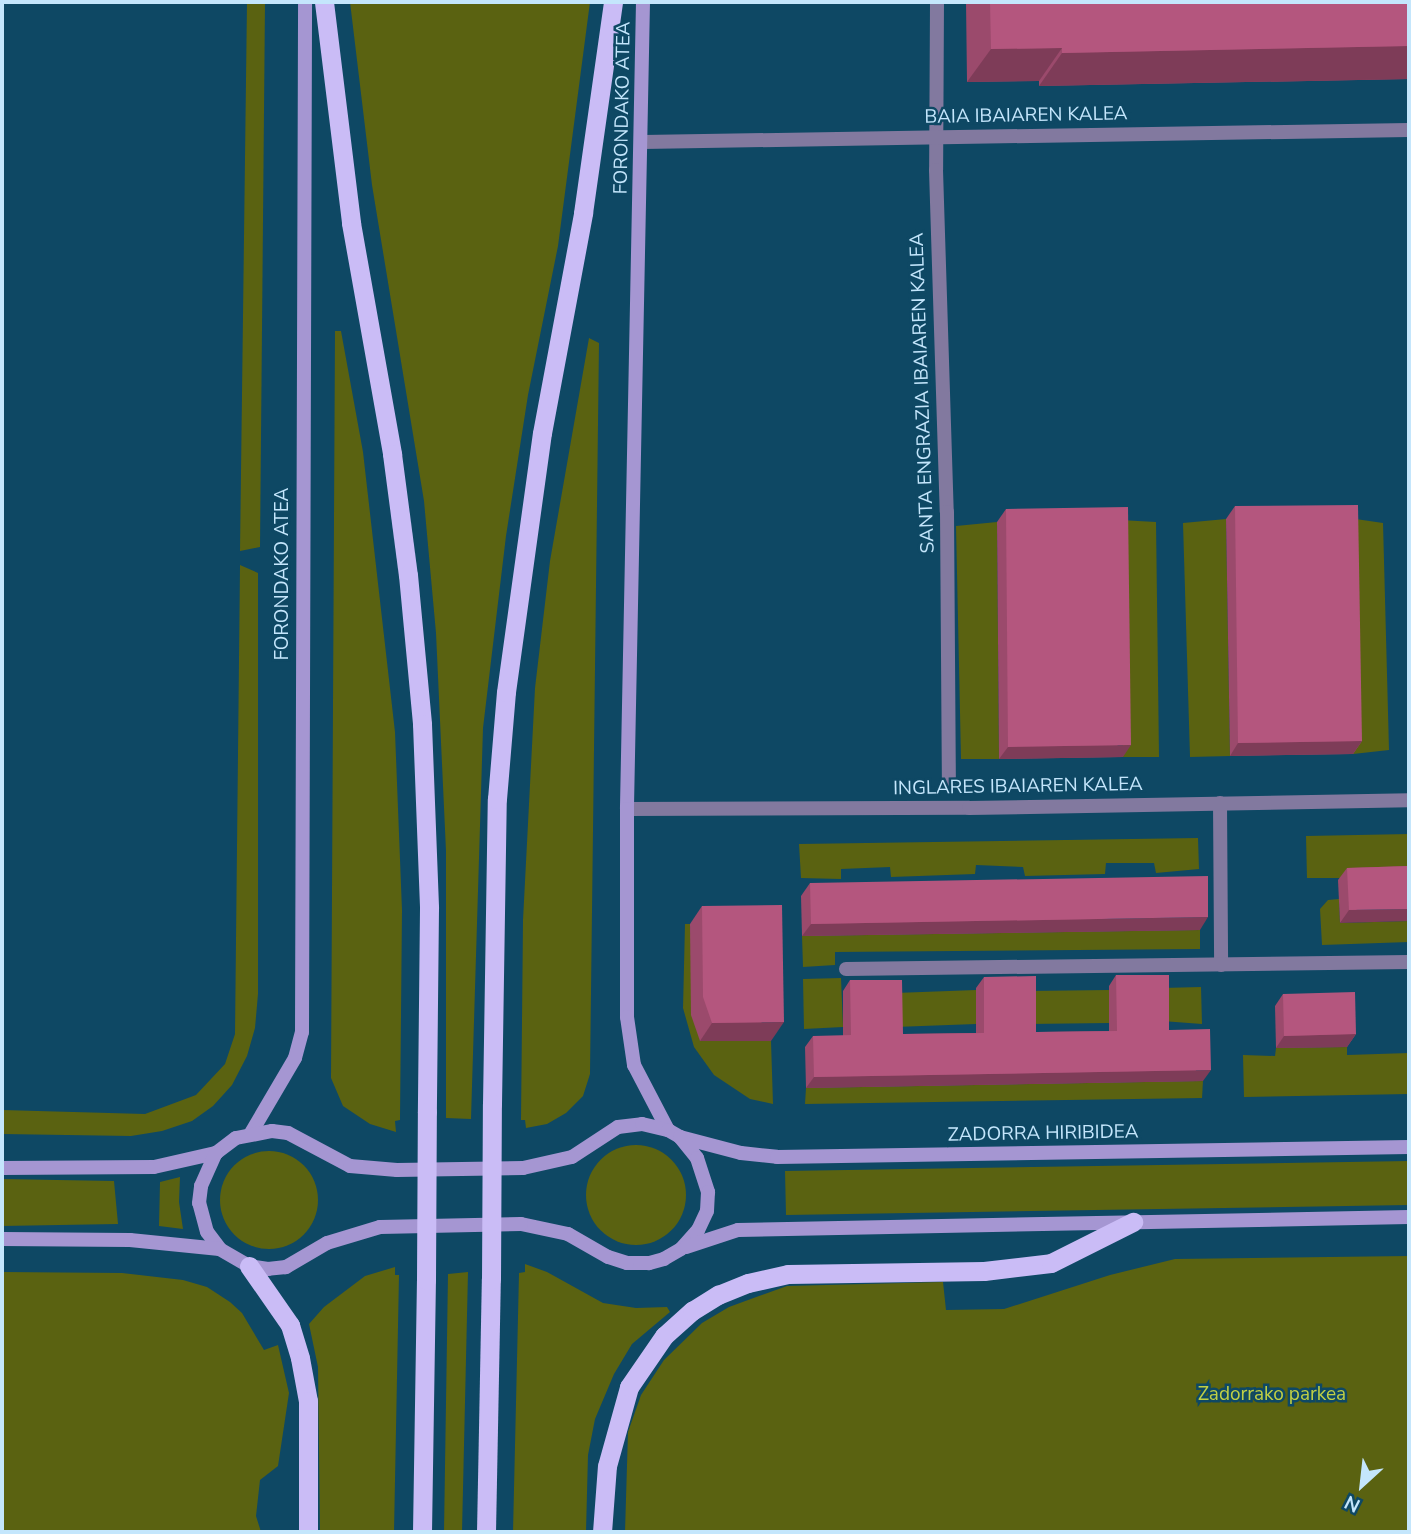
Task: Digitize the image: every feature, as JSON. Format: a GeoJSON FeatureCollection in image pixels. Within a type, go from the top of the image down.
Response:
{"type":"FeatureCollection","features":[{"type":"Feature","properties":{"kind":"highway"},"geometry":{"type":"LineString","coordinates":[[324,2],[351,223],[392,454],[408,575],[422,724],[429,908],[422,1532]]}},
{"type":"Feature","properties":{"kind":"highway"},"geometry":{"type":"LineString","coordinates":[[486,1532],[497,811],[506,692],[542,433],[583,213],[613,2]]}},
{"type":"Feature","properties":{"kind":"highway"},"geometry":{"type":"LineString","coordinates":[[602,1532],[607,1466],[629,1387],[664,1336],[692,1311],[748,1283],[788,1274],[984,1271],[1051,1263],[1133,1222]]}},
{"type":"Feature","properties":{"kind":"highway"},"geometry":{"type":"LineString","coordinates":[[249,1266],[290,1325],[300,1358],[308,1401],[308,1532]]}},
{"type":"Feature","properties":{"kind":"main road","name":"FORONDAKO ATEA"},"geometry":{"type":"LineString","coordinates":[[250,1133],[295,1058],[302,1032],[305,2]]}},
{"type":"Feature","properties":{"kind":"main road","name":"FORONDAKO ATEA"},"geometry":{"type":"LineString","coordinates":[[643,2],[627,809],[629,1031],[634,1065],[674,1133],[697,1158],[708,1192],[706,1211],[698,1230],[681,1249]]}},
{"type":"Feature","properties":{"kind":"main road","name":"ZADORRA HIRIBIDEA"},"geometry":{"type":"LineString","coordinates":[[250,1133],[288,1133],[350,1166],[409,1170],[523,1168],[550,1164],[572,1157],[618,1127],[642,1125],[741,1153],[777,1157],[1409,1147]]}},
{"type":"Feature","properties":{"kind":"main road"},"geometry":{"type":"LineString","coordinates":[[250,1133],[236,1138],[216,1153],[206,1168],[200,1203],[207,1232],[220,1249],[249,1266],[286,1268],[327,1243],[380,1227],[521,1224],[546,1227],[568,1234],[608,1257],[627,1263],[657,1261],[681,1249],[738,1230],[1409,1217]]}},
{"type":"Feature","properties":{"kind":"main road"},"geometry":{"type":"LineString","coordinates":[[2,1168],[127,1169],[154,1167],[216,1153]]}},
{"type":"Feature","properties":{"kind":"main road"},"geometry":{"type":"LineString","coordinates":[[2,1239],[130,1240],[220,1249]]}},
{"type":"Feature","properties":{"kind":"street","name":"SANTA ENGRAZIA IBAIAREN KALEA"},"geometry":{"type":"LineString","coordinates":[[937,2],[937,137],[947,512],[949,784]]}},
{"type":"Feature","properties":{"kind":"street","name":"BAIA IBAIAREN KALEA"},"geometry":{"type":"LineString","coordinates":[[642,142],[1409,130]]}},
{"type":"Feature","properties":{"kind":"street","name":"INGLARES IBAIAREN KALEA"},"geometry":{"type":"LineString","coordinates":[[627,809],[1409,800]]}},
{"type":"Feature","properties":{"kind":"street"},"geometry":{"type":"LineString","coordinates":[[1220,803],[1221,965]]}},
{"type":"Feature","properties":{"kind":"street"},"geometry":{"type":"LineString","coordinates":[[846,969],[1409,962]]}},
{"type":"Feature","properties":{"kind":"green space"},"geometry":{"type":"Polygon","coordinates":[[[247,2],[265,2],[260,547],[240,551],[247,2]]]}},
{"type":"Feature","properties":{"kind":"green space"},"geometry":{"type":"Polygon","coordinates":[[[350,2],[590,2],[558,246],[528,395],[506,536],[483,728],[471,1119],[446,1118],[446,851],[436,633],[424,501],[372,185],[350,2]]]}},
{"type":"Feature","properties":{"kind":"green space"},"geometry":{"type":"Polygon","coordinates":[[[335,331],[341,331],[363,452],[395,732],[402,910],[400,1120],[395,1121],[396,1132],[370,1124],[343,1106],[331,1078],[335,331]]]}},
{"type":"Feature","properties":{"kind":"green space"},"geometry":{"type":"Polygon","coordinates":[[[589,338],[599,343],[590,1074],[583,1096],[566,1113],[547,1124],[526,1128],[525,1120],[521,1120],[523,920],[535,688],[550,561],[589,338]]]}},
{"type":"Feature","properties":{"kind":"green space"},"geometry":{"type":"Polygon","coordinates":[[[1349,518],[1383,523],[1389,750],[1353,754],[1349,518]]]}},
{"type":"Feature","properties":{"kind":"green space"},"geometry":{"type":"Polygon","coordinates":[[[1226,519],[1230,756],[1190,757],[1183,523],[1226,519]]]}},
{"type":"Feature","properties":{"kind":"green space"},"geometry":{"type":"Polygon","coordinates":[[[1120,520],[1156,522],[1159,757],[1123,757],[1120,520]]]}},
{"type":"Feature","properties":{"kind":"green space"},"geometry":{"type":"Polygon","coordinates":[[[997,522],[999,759],[961,759],[956,526],[997,522]]]}},
{"type":"Feature","properties":{"kind":"green space"},"geometry":{"type":"Polygon","coordinates":[[[240,565],[258,573],[258,994],[255,1028],[247,1056],[232,1085],[213,1106],[192,1121],[162,1131],[131,1136],[2,1134],[2,1110],[145,1114],[196,1095],[225,1064],[235,1034],[240,565]]]}},
{"type":"Feature","properties":{"kind":"green space"},"geometry":{"type":"Polygon","coordinates":[[[1409,834],[1409,878],[1307,878],[1306,836],[1409,834]]]}},
{"type":"Feature","properties":{"kind":"green space"},"geometry":{"type":"Polygon","coordinates":[[[1198,838],[1199,869],[1156,873],[1154,863],[1106,863],[1105,874],[1025,876],[1023,867],[976,865],[975,874],[891,877],[890,867],[841,869],[841,879],[801,878],[799,844],[1198,838]]]}},
{"type":"Feature","properties":{"kind":"green space"},"geometry":{"type":"Polygon","coordinates":[[[1339,899],[1340,923],[1409,921],[1409,942],[1322,945],[1320,909],[1328,900],[1339,899]]]}},
{"type":"Feature","properties":{"kind":"green space"},"geometry":{"type":"Polygon","coordinates":[[[685,924],[690,924],[700,1041],[771,1041],[773,1104],[750,1099],[714,1075],[694,1047],[683,1008],[685,924]]]}},
{"type":"Feature","properties":{"kind":"green space"},"geometry":{"type":"Polygon","coordinates":[[[1200,930],[1200,949],[835,952],[835,965],[803,967],[802,936],[1200,930]]]}},
{"type":"Feature","properties":{"kind":"green space"},"geometry":{"type":"Polygon","coordinates":[[[841,978],[843,1027],[804,1029],[803,979],[841,978]]]}},
{"type":"Feature","properties":{"kind":"green space"},"geometry":{"type":"Polygon","coordinates":[[[1201,987],[1202,1024],[1162,1021],[1162,988],[1201,987]]]}},
{"type":"Feature","properties":{"kind":"green space"},"geometry":{"type":"Polygon","coordinates":[[[976,990],[976,1024],[895,1027],[895,993],[976,990]]]}},
{"type":"Feature","properties":{"kind":"green space"},"geometry":{"type":"Polygon","coordinates":[[[1109,990],[1109,1023],[1028,1024],[1028,991],[1109,990]]]}},
{"type":"Feature","properties":{"kind":"green space"},"geometry":{"type":"Polygon","coordinates":[[[1347,1047],[1347,1055],[1409,1053],[1409,1094],[1244,1097],[1243,1055],[1275,1056],[1276,1048],[1347,1047]]]}},
{"type":"Feature","properties":{"kind":"green space"},"geometry":{"type":"Polygon","coordinates":[[[1203,1081],[1202,1098],[805,1104],[806,1088],[1203,1081]]]}},
{"type":"Feature","properties":{"kind":"green space"},"geometry":{"type":"Polygon","coordinates":[[[636,1145],[655,1149],[671,1160],[682,1176],[686,1195],[682,1214],[671,1230],[655,1241],[636,1245],[617,1241],[601,1230],[590,1214],[586,1195],[590,1176],[601,1160],[617,1149],[636,1145]]]}},
{"type":"Feature","properties":{"kind":"green space"},"geometry":{"type":"Polygon","coordinates":[[[269,1151],[288,1155],[304,1165],[314,1181],[318,1200],[314,1219],[304,1235],[288,1245],[269,1249],[250,1245],[234,1235],[224,1219],[220,1200],[224,1181],[234,1165],[250,1155],[269,1151]]]}},
{"type":"Feature","properties":{"kind":"green space"},"geometry":{"type":"Polygon","coordinates":[[[1409,1161],[1409,1205],[786,1215],[785,1171],[1409,1161]]]}},
{"type":"Feature","properties":{"kind":"green space"},"geometry":{"type":"Polygon","coordinates":[[[180,1177],[179,1202],[183,1229],[159,1226],[160,1182],[180,1177]]]}},
{"type":"Feature","properties":{"kind":"green space"},"geometry":{"type":"Polygon","coordinates":[[[2,1179],[114,1181],[118,1224],[2,1226],[2,1179]]]}},
{"type":"Feature","properties":{"kind":"green space","name":"Zadorrako parkea"},"geometry":{"type":"Polygon","coordinates":[[[1409,1256],[1409,1532],[625,1532],[628,1432],[641,1395],[664,1360],[702,1323],[729,1307],[787,1286],[943,1282],[946,1310],[1004,1309],[1110,1275],[1175,1259],[1409,1256]]]}},
{"type":"Feature","properties":{"kind":"green space"},"geometry":{"type":"Polygon","coordinates":[[[525,1264],[547,1272],[603,1303],[636,1308],[667,1307],[670,1312],[632,1344],[614,1374],[595,1419],[588,1455],[586,1532],[513,1532],[519,1273],[525,1272],[525,1264]]]}},
{"type":"Feature","properties":{"kind":"green space"},"geometry":{"type":"Polygon","coordinates":[[[395,1267],[395,1275],[399,1275],[394,1532],[320,1532],[318,1367],[309,1324],[324,1307],[365,1276],[395,1267]]]}},
{"type":"Feature","properties":{"kind":"green space"},"geometry":{"type":"Polygon","coordinates":[[[2,1272],[122,1273],[183,1280],[207,1287],[230,1302],[242,1313],[264,1350],[278,1345],[289,1393],[278,1466],[260,1480],[256,1516],[261,1532],[2,1532],[2,1272]]]}},
{"type":"Feature","properties":{"kind":"green space"},"geometry":{"type":"Polygon","coordinates":[[[468,1272],[462,1532],[444,1532],[448,1274],[468,1272]]]}},
{"type":"Feature","properties":{"kind":"building"},"geometry":{"type":"Polygon","coordinates":[[[990,2],[1409,2],[1409,46],[1062,53],[1062,48],[991,49],[990,2]]]}},
{"type":"Feature","properties":{"kind":"building"},"geometry":{"type":"Polygon","coordinates":[[[1358,505],[1362,741],[1238,743],[1235,506],[1358,505]]]}},
{"type":"Feature","properties":{"kind":"building"},"geometry":{"type":"Polygon","coordinates":[[[1128,507],[1131,745],[1008,747],[1006,509],[1128,507]]]}},
{"type":"Feature","properties":{"kind":"building"},"geometry":{"type":"Polygon","coordinates":[[[1409,866],[1409,909],[1349,910],[1347,868],[1409,866]]]}},
{"type":"Feature","properties":{"kind":"building"},"geometry":{"type":"Polygon","coordinates":[[[1208,876],[1208,917],[811,924],[810,883],[1208,876]]]}},
{"type":"Feature","properties":{"kind":"building"},"geometry":{"type":"Polygon","coordinates":[[[782,905],[784,1022],[712,1023],[703,997],[702,906],[782,905]]]}},
{"type":"Feature","properties":{"kind":"building"},"geometry":{"type":"Polygon","coordinates":[[[1116,975],[1169,975],[1169,1030],[1210,1029],[1211,1070],[814,1077],[813,1036],[851,1035],[850,980],[902,980],[903,1034],[984,1033],[984,977],[1036,976],[1036,1032],[1117,1031],[1116,975]]]}},
{"type":"Feature","properties":{"kind":"building"},"geometry":{"type":"Polygon","coordinates":[[[1355,992],[1356,1034],[1284,1036],[1283,994],[1355,992]]]}}]}
